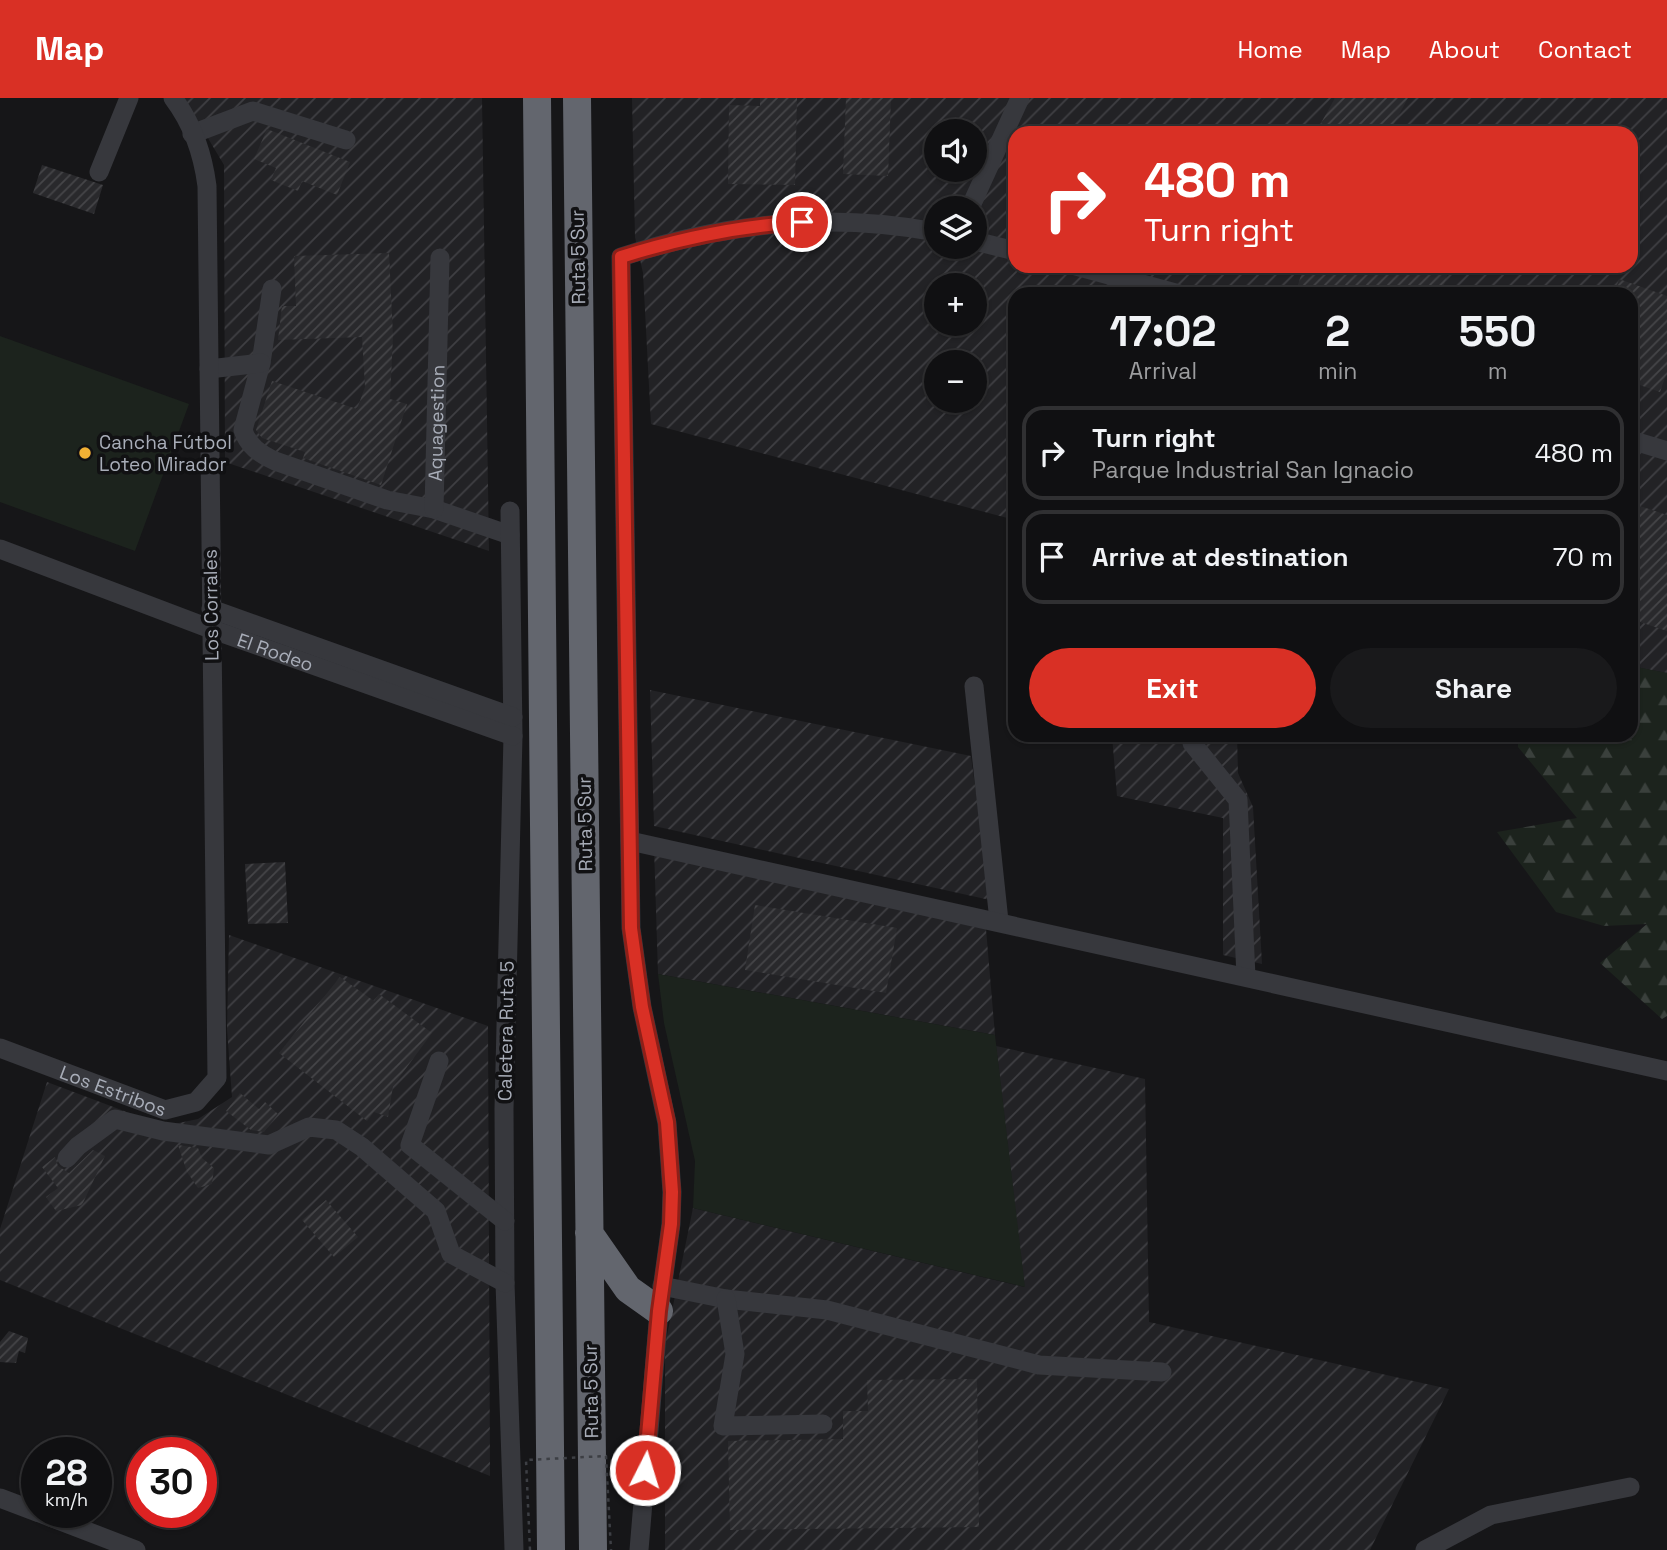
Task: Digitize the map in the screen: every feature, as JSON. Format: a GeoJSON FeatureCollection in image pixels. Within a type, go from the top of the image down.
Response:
{"type":"FeatureCollection","features":[{"type":"Feature","properties":{"kind":"highway","name":"Ruta 5 Sur"},"geometry":{"type":"LineString","coordinates":[[537,98],[551,1550]]}},
{"type":"Feature","properties":{"kind":"highway","name":"Ruta 5 Sur"},"geometry":{"type":"LineString","coordinates":[[577,98],[593,1550]]}},
{"type":"Feature","properties":{"kind":"highway"},"geometry":{"type":"LineString","coordinates":[[589,1233],[628,1289],[660,1299]]}},
{"type":"Feature","properties":{"kind":"street"},"geometry":{"type":"LineString","coordinates":[[99,172],[129,98]]}},
{"type":"Feature","properties":{"kind":"street","name":"Los Corrales"},"geometry":{"type":"LineString","coordinates":[[173,98],[187,120],[202,159],[207,186],[217,1078]]}},
{"type":"Feature","properties":{"kind":"street"},"geometry":{"type":"LineString","coordinates":[[975,196],[1020,98]]}},
{"type":"Feature","properties":{"kind":"street"},"geometry":{"type":"LineString","coordinates":[[192,134],[253,111],[346,140]]}},
{"type":"Feature","properties":{"kind":"street"},"geometry":{"type":"LineString","coordinates":[[639,1550],[660,1299],[671,1224],[671,1157],[661,1088],[635,967],[630,895],[621,257],[692,237],[765,225],[841,222],[924,230]]}},
{"type":"Feature","properties":{"kind":"street"},"geometry":{"type":"LineString","coordinates":[[987,244],[1008,249]]}},
{"type":"Feature","properties":{"kind":"street","name":"Aquagestion"},"geometry":{"type":"LineString","coordinates":[[440,258],[434,509],[510,535]]}},
{"type":"Feature","properties":{"kind":"street"},"geometry":{"type":"LineString","coordinates":[[1102,273],[1153,287]]}},
{"type":"Feature","properties":{"kind":"street"},"geometry":{"type":"LineString","coordinates":[[272,289],[261,363],[243,430],[246,440],[260,453],[275,461],[387,500],[434,509]]}},
{"type":"Feature","properties":{"kind":"street"},"geometry":{"type":"LineString","coordinates":[[209,369],[261,363]]}},
{"type":"Feature","properties":{"kind":"street"},"geometry":{"type":"LineString","coordinates":[[1638,442],[1667,451]]}},
{"type":"Feature","properties":{"kind":"street","name":"Caletera Ruta 5"},"geometry":{"type":"LineString","coordinates":[[510,511],[513,726],[504,1109],[505,1283],[514,1550]]}},
{"type":"Feature","properties":{"kind":"street","name":"El Rodeo"},"geometry":{"type":"LineString","coordinates":[[0,549],[211,619],[513,726]]}},
{"type":"Feature","properties":{"kind":"street"},"geometry":{"type":"LineString","coordinates":[[974,685],[999,921]]}},
{"type":"Feature","properties":{"kind":"street"},"geometry":{"type":"LineString","coordinates":[[1192,742],[1238,800],[1246,977]]}},
{"type":"Feature","properties":{"kind":"street"},"geometry":{"type":"LineString","coordinates":[[630,841],[1667,1071]]}},
{"type":"Feature","properties":{"kind":"street","name":"Los Estribos"},"geometry":{"type":"LineString","coordinates":[[0,1048],[164,1110],[196,1102],[217,1078]]}},
{"type":"Feature","properties":{"kind":"street"},"geometry":{"type":"LineString","coordinates":[[439,1061],[410,1145],[505,1221]]}},
{"type":"Feature","properties":{"kind":"street"},"geometry":{"type":"LineString","coordinates":[[67,1158],[78,1146],[115,1119],[163,1131],[269,1145],[309,1127],[335,1130],[362,1147],[436,1211],[451,1254],[505,1283]]}},
{"type":"Feature","properties":{"kind":"street"},"geometry":{"type":"LineString","coordinates":[[660,1299],[726,1300],[827,1310],[1039,1365],[1162,1372]]}},
{"type":"Feature","properties":{"kind":"street"},"geometry":{"type":"LineString","coordinates":[[726,1300],[735,1354],[723,1426],[823,1424]]}},
{"type":"Feature","properties":{"kind":"street"},"geometry":{"type":"LineString","coordinates":[[1425,1550],[1491,1515],[1630,1487]]}},
{"type":"Feature","properties":{"kind":"street"},"geometry":{"type":"LineString","coordinates":[[0,1498],[21,1506]]}},
{"type":"Feature","properties":{"kind":"street"},"geometry":{"type":"LineString","coordinates":[[79,1528],[136,1550]]}},
{"type":"Feature","properties":{"kind":"path"},"geometry":{"type":"LineString","coordinates":[[530,1550],[526,1460],[606,1456],[611,1550]]}},
{"type":"Feature","properties":{"kind":"shaded area"},"geometry":{"type":"Polygon","coordinates":[[[184,98],[482,98],[489,551],[225,462],[224,165],[184,98]]]}},
{"type":"Feature","properties":{"kind":"shaded area"},"geometry":{"type":"Polygon","coordinates":[[[632,98],[1667,98],[1667,673],[1638,667],[1638,287],[1008,287],[1008,518],[651,424],[643,273],[635,237],[632,98]]]}},
{"type":"Feature","properties":{"kind":"shaded area"},"geometry":{"type":"Polygon","coordinates":[[[650,690],[971,756],[990,900],[654,826],[650,690]]]}},
{"type":"Feature","properties":{"kind":"shaded area"},"geometry":{"type":"Polygon","coordinates":[[[1113,742],[1237,742],[1238,773],[1253,807],[1262,964],[1223,955],[1223,818],[1117,796],[1113,742]]]}},
{"type":"Feature","properties":{"kind":"shaded area"},"geometry":{"type":"Polygon","coordinates":[[[654,847],[986,929],[995,1035],[658,974],[654,847]]]}},
{"type":"Feature","properties":{"kind":"shaded area"},"geometry":{"type":"Polygon","coordinates":[[[229,935],[488,1026],[490,1476],[0,1280],[0,1229],[47,1082],[164,1126],[198,1119],[232,1097],[227,1029],[229,935]]]}},
{"type":"Feature","properties":{"kind":"shaded area"},"geometry":{"type":"Polygon","coordinates":[[[996,1046],[1145,1079],[1149,1322],[1449,1389],[1370,1550],[665,1550],[665,1345],[693,1208],[1024,1287],[996,1046]]]}},
{"type":"Feature","properties":{"kind":"green space","name":"Cancha Fútbol Loteo Mirador"},"geometry":{"type":"Polygon","coordinates":[[[0,336],[189,404],[135,551],[0,502],[0,336]]]}},
{"type":"Feature","properties":{"kind":"green space"},"geometry":{"type":"Polygon","coordinates":[[[1638,667],[1667,673],[1667,1016],[1662,1019],[1600,963],[1647,924],[1604,926],[1556,912],[1497,832],[1577,818],[1518,747],[1518,742],[1638,742],[1638,667]]]}},
{"type":"Feature","properties":{"kind":"green space"},"geometry":{"type":"Polygon","coordinates":[[[658,974],[995,1035],[1025,1287],[693,1208],[695,1161],[664,1023],[658,974]]]}},
{"type":"Feature","properties":{"kind":"building"},"geometry":{"type":"Polygon","coordinates":[[[760,98],[797,98],[795,185],[728,184],[729,105],[760,106],[760,98]]]}},
{"type":"Feature","properties":{"kind":"building"},"geometry":{"type":"Polygon","coordinates":[[[846,98],[891,98],[888,176],[843,174],[846,98]]]}},
{"type":"Feature","properties":{"kind":"building"},"geometry":{"type":"Polygon","coordinates":[[[1335,98],[1408,98],[1393,126],[1326,126],[1321,123],[1335,98]]]}},
{"type":"Feature","properties":{"kind":"building"},"geometry":{"type":"Polygon","coordinates":[[[267,129],[350,162],[337,195],[302,181],[298,191],[271,180],[276,168],[254,159],[267,129]]]}},
{"type":"Feature","properties":{"kind":"building"},"geometry":{"type":"Polygon","coordinates":[[[42,165],[103,185],[94,214],[33,193],[42,165]]]}},
{"type":"Feature","properties":{"kind":"building"},"geometry":{"type":"Polygon","coordinates":[[[389,253],[393,336],[390,399],[407,404],[381,485],[303,458],[305,452],[262,438],[256,430],[272,381],[357,409],[365,387],[362,337],[278,340],[282,306],[296,306],[294,256],[389,253]]]}},
{"type":"Feature","properties":{"kind":"building"},"geometry":{"type":"Polygon","coordinates":[[[1302,273],[1448,273],[1443,287],[1297,287],[1302,273]]]}},
{"type":"Feature","properties":{"kind":"building"},"geometry":{"type":"Polygon","coordinates":[[[1619,279],[1667,296],[1667,372],[1660,392],[1638,384],[1638,287],[1616,287],[1619,279]]]}},
{"type":"Feature","properties":{"kind":"building"},"geometry":{"type":"Polygon","coordinates":[[[1638,505],[1667,515],[1667,631],[1638,621],[1638,505]]]}},
{"type":"Feature","properties":{"kind":"building"},"geometry":{"type":"Polygon","coordinates":[[[285,862],[288,923],[248,924],[245,864],[285,862]]]}},
{"type":"Feature","properties":{"kind":"building"},"geometry":{"type":"Polygon","coordinates":[[[755,905],[897,928],[886,993],[745,970],[755,905]]]}},
{"type":"Feature","properties":{"kind":"building"},"geometry":{"type":"Polygon","coordinates":[[[340,977],[374,1001],[379,994],[432,1033],[393,1086],[388,1117],[374,1112],[367,1121],[279,1053],[340,977]]]}},
{"type":"Feature","properties":{"kind":"building"},"geometry":{"type":"Polygon","coordinates":[[[240,1093],[259,1109],[265,1102],[278,1114],[264,1132],[251,1130],[226,1111],[240,1093]]]}},
{"type":"Feature","properties":{"kind":"building"},"geometry":{"type":"Polygon","coordinates":[[[178,1145],[198,1148],[202,1158],[214,1168],[212,1184],[198,1188],[187,1172],[178,1145]]]}},
{"type":"Feature","properties":{"kind":"building"},"geometry":{"type":"Polygon","coordinates":[[[93,1150],[105,1156],[82,1205],[56,1211],[46,1197],[58,1188],[42,1167],[55,1157],[58,1166],[69,1173],[93,1150]]]}},
{"type":"Feature","properties":{"kind":"building"},"geometry":{"type":"Polygon","coordinates":[[[326,1200],[358,1237],[334,1257],[302,1220],[326,1200]]]}},
{"type":"Feature","properties":{"kind":"building"},"geometry":{"type":"Polygon","coordinates":[[[9,1331],[28,1338],[25,1353],[19,1351],[16,1363],[0,1362],[0,1342],[9,1331]]]}},
{"type":"Feature","properties":{"kind":"building"},"geometry":{"type":"Polygon","coordinates":[[[977,1379],[979,1527],[730,1530],[728,1441],[843,1439],[843,1411],[868,1411],[867,1380],[977,1379]]]}},
{"type":"Feature","properties":{"kind":"place","name":"Cancha Fútbol Loteo Mirador"},"geometry":{"type":"Point","coordinates":[85,453]}},
{"type":"Feature","properties":{"kind":"route"},"geometry":{"type":"LineString","coordinates":[[645,1470],[672,1192],[667,1122],[642,1007],[631,928],[621,257],[728,229],[802,222]]}}]}
